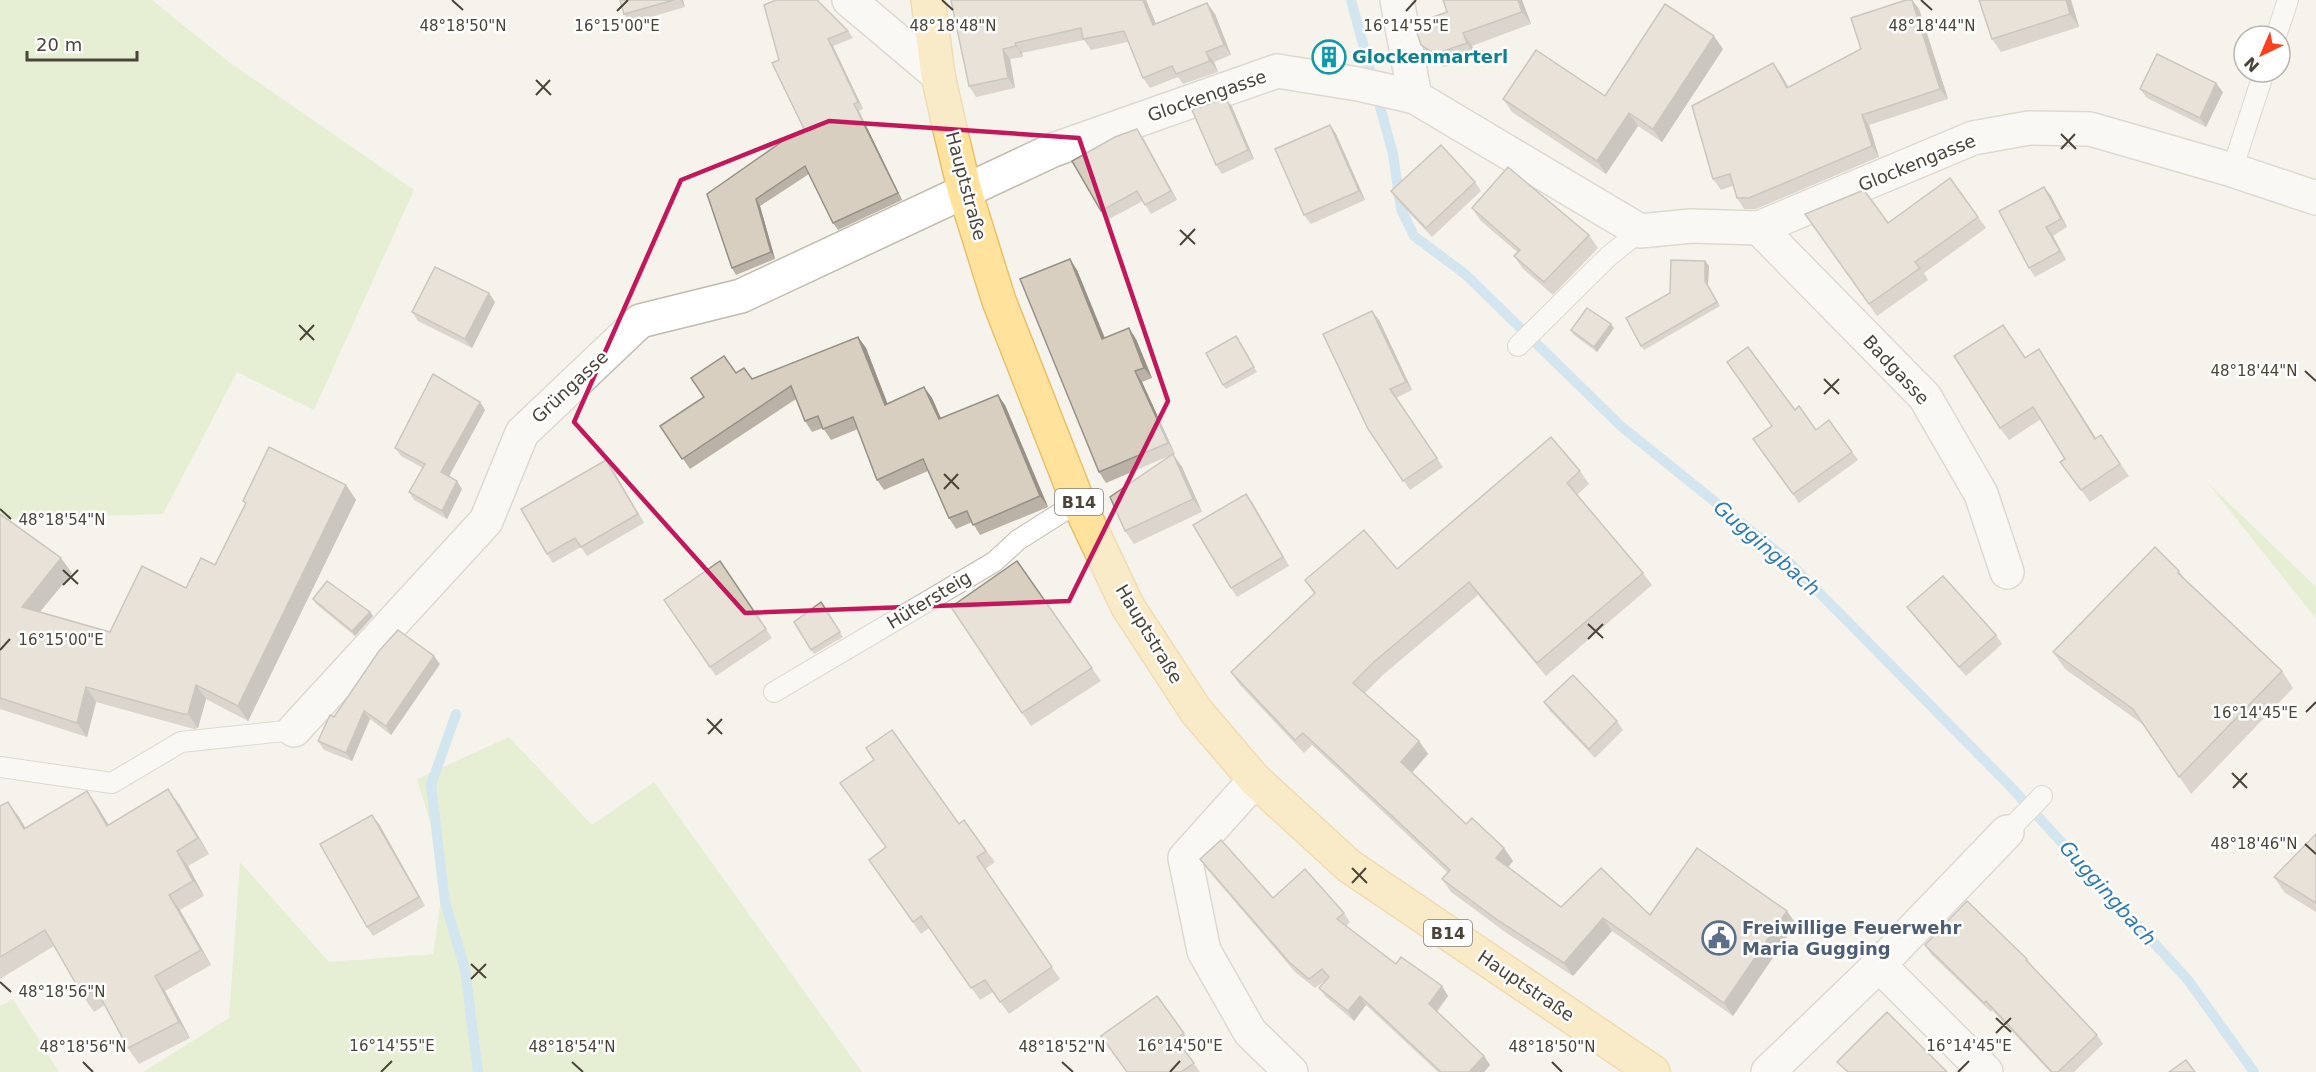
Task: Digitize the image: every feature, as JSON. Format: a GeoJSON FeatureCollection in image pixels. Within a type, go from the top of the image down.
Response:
{"type":"FeatureCollection","features":[{"type":"Feature","properties":{"kind":"main road","name":"Hauptstraße"},"geometry":{"type":"LineString","coordinates":[[928,0],[938,75],[965,192],[999,301],[1078,502],[1128,607],[1196,711],[1255,780],[1349,866],[1653,1072]]}},
{"type":"Feature","properties":{"kind":"street"},"geometry":{"type":"LineString","coordinates":[[849,0],[938,75]]}},
{"type":"Feature","properties":{"kind":"street"},"geometry":{"type":"LineString","coordinates":[[1397,0],[1406,95]]}},
{"type":"Feature","properties":{"kind":"street","name":"Glockengasse"},"geometry":{"type":"LineString","coordinates":[[965,192],[1053,150],[1277,71],[1358,84],[1406,95],[1640,231],[1691,226],[1759,228],[1973,138],[2029,128],[2090,129],[2232,170],[2316,198]]}},
{"type":"Feature","properties":{"kind":"street","name":"Grüngasse"},"geometry":{"type":"LineString","coordinates":[[294,730],[486,521],[522,433],[640,321],[741,296],[965,192]]}},
{"type":"Feature","properties":{"kind":"street","name":"Badgasse"},"geometry":{"type":"LineString","coordinates":[[1759,228],[1926,397],[1981,494],[2007,572]]}},
{"type":"Feature","properties":{"kind":"street"},"geometry":{"type":"LineString","coordinates":[[1255,780],[1185,858],[1204,951],[1250,1032],[1291,1072]]}},
{"type":"Feature","properties":{"kind":"street"},"geometry":{"type":"LineString","coordinates":[[1768,1072],[1879,965],[2007,832]]}},
{"type":"Feature","properties":{"kind":"street"},"geometry":{"type":"LineString","coordinates":[[1879,965],[1986,1072]]}},
{"type":"Feature","properties":{"kind":"lane"},"geometry":{"type":"LineString","coordinates":[[2280,24],[2288,0]]}},
{"type":"Feature","properties":{"kind":"lane"},"geometry":{"type":"LineString","coordinates":[[2232,170],[2260,84]]}},
{"type":"Feature","properties":{"kind":"lane"},"geometry":{"type":"LineString","coordinates":[[1520,344],[1609,256],[1640,231]]}},
{"type":"Feature","properties":{"kind":"lane","name":"Hütersteig"},"geometry":{"type":"LineString","coordinates":[[774,692],[994,562],[1018,540],[1078,502]]}},
{"type":"Feature","properties":{"kind":"lane"},"geometry":{"type":"LineString","coordinates":[[0,766],[112,783],[181,742],[294,730]]}},
{"type":"Feature","properties":{"kind":"lane"},"geometry":{"type":"LineString","coordinates":[[2007,832],[2042,796]]}},
{"type":"Feature","properties":{"kind":"highlighted area"},"geometry":{"type":"Polygon","coordinates":[[[829,121],[1079,138],[1168,401],[1069,601],[745,613],[574,422],[681,180],[829,121]]]}},
{"type":"Feature","properties":{"kind":"green space"},"geometry":{"type":"Polygon","coordinates":[[[0,0],[152,0],[229,62],[414,190],[314,410],[237,372],[163,514],[0,519],[0,0]]]}},
{"type":"Feature","properties":{"kind":"green space"},"geometry":{"type":"Polygon","coordinates":[[[2206,481],[2316,587],[2316,619],[2306,606],[2206,481]]]}},
{"type":"Feature","properties":{"kind":"green space"},"geometry":{"type":"Polygon","coordinates":[[[509,737],[592,825],[654,782],[862,1072],[143,1072],[229,1018],[240,862],[329,962],[433,954],[445,870],[417,779],[509,737]]]}},
{"type":"Feature","properties":{"kind":"green space"},"geometry":{"type":"Polygon","coordinates":[[[13,999],[59,1072],[0,1072],[0,1006],[13,999]]]}},
{"type":"Feature","properties":{"kind":"building"},"geometry":{"type":"Polygon","coordinates":[[[620,0],[674,0],[624,14],[620,0]]]}},
{"type":"Feature","properties":{"kind":"building"},"geometry":{"type":"Polygon","coordinates":[[[776,0],[817,0],[848,31],[828,39],[858,102],[854,104],[898,193],[833,223],[805,166],[756,199],[771,252],[732,268],[707,194],[790,136],[804,129],[772,63],[779,60],[764,5],[776,0]]]}},
{"type":"Feature","properties":{"kind":"building"},"geometry":{"type":"Polygon","coordinates":[[[951,0],[1143,0],[1153,25],[1207,3],[1224,45],[1206,52],[1210,61],[1176,74],[1172,66],[1143,78],[1124,31],[1083,39],[1081,28],[1015,43],[1016,46],[1003,49],[1008,78],[969,86],[951,0]]]}},
{"type":"Feature","properties":{"kind":"building"},"geometry":{"type":"Polygon","coordinates":[[[1443,0],[1518,0],[1522,12],[1463,33],[1467,43],[1435,54],[1421,45],[1414,24],[1447,12],[1443,0]]]}},
{"type":"Feature","properties":{"kind":"building"},"geometry":{"type":"Polygon","coordinates":[[[1912,0],[1940,89],[1862,115],[1872,146],[1749,198],[1737,198],[1730,174],[1713,179],[1692,106],[1773,63],[1787,88],[1861,49],[1851,18],[1912,0]]]}},
{"type":"Feature","properties":{"kind":"building"},"geometry":{"type":"Polygon","coordinates":[[[1979,0],[2066,0],[2070,14],[1992,39],[1979,0]]]}},
{"type":"Feature","properties":{"kind":"building"},"geometry":{"type":"Polygon","coordinates":[[[1665,4],[1714,36],[1653,129],[1629,113],[1597,161],[1503,99],[1536,50],[1605,96],[1665,4]]]}},
{"type":"Feature","properties":{"kind":"building"},"geometry":{"type":"Polygon","coordinates":[[[2157,54],[2216,83],[2200,118],[2140,89],[2157,54]]]}},
{"type":"Feature","properties":{"kind":"building"},"geometry":{"type":"Polygon","coordinates":[[[1226,98],[1248,150],[1216,165],[1192,110],[1226,98]]]}},
{"type":"Feature","properties":{"kind":"building"},"geometry":{"type":"Polygon","coordinates":[[[1330,125],[1359,191],[1304,215],[1275,149],[1330,125]]]}},
{"type":"Feature","properties":{"kind":"building"},"geometry":{"type":"Polygon","coordinates":[[[1137,129],[1171,191],[1145,205],[1137,191],[1101,211],[1072,161],[1115,137],[1137,129]]]}},
{"type":"Feature","properties":{"kind":"building"},"geometry":{"type":"Polygon","coordinates":[[[1441,145],[1475,182],[1426,228],[1391,191],[1441,145]]]}},
{"type":"Feature","properties":{"kind":"building"},"geometry":{"type":"Polygon","coordinates":[[[1508,167],[1589,235],[1544,282],[1514,256],[1520,250],[1472,208],[1508,167]]]}},
{"type":"Feature","properties":{"kind":"building"},"geometry":{"type":"Polygon","coordinates":[[[1950,178],[1978,217],[1915,262],[1920,268],[1869,304],[1805,214],[1864,190],[1888,223],[1950,178]]]}},
{"type":"Feature","properties":{"kind":"building"},"geometry":{"type":"Polygon","coordinates":[[[2044,187],[2061,219],[2046,227],[2060,251],[2029,268],[1999,211],[2044,187]]]}},
{"type":"Feature","properties":{"kind":"building"},"geometry":{"type":"Polygon","coordinates":[[[1070,259],[1102,339],[1129,328],[1144,368],[1135,371],[1168,443],[1099,472],[1020,279],[1070,259]]]}},
{"type":"Feature","properties":{"kind":"building"},"geometry":{"type":"Polygon","coordinates":[[[1671,260],[1705,261],[1705,281],[1717,302],[1641,346],[1626,318],[1670,293],[1671,260]]]}},
{"type":"Feature","properties":{"kind":"building"},"geometry":{"type":"Polygon","coordinates":[[[435,267],[489,293],[465,339],[412,312],[435,267]]]}},
{"type":"Feature","properties":{"kind":"building"},"geometry":{"type":"Polygon","coordinates":[[[1587,308],[1611,324],[1594,347],[1571,330],[1587,308]]]}},
{"type":"Feature","properties":{"kind":"building"},"geometry":{"type":"Polygon","coordinates":[[[1372,311],[1406,382],[1390,389],[1437,458],[1403,481],[1368,429],[1323,334],[1372,311]]]}},
{"type":"Feature","properties":{"kind":"building"},"geometry":{"type":"Polygon","coordinates":[[[2003,325],[2025,358],[2039,349],[2095,439],[2101,435],[2120,464],[2081,490],[2060,462],[2065,459],[2033,407],[2000,428],[1954,356],[2003,325]]]}},
{"type":"Feature","properties":{"kind":"building"},"geometry":{"type":"Polygon","coordinates":[[[1236,336],[1254,367],[1223,385],[1206,353],[1236,336]]]}},
{"type":"Feature","properties":{"kind":"building"},"geometry":{"type":"Polygon","coordinates":[[[858,337],[885,405],[924,387],[939,419],[998,395],[1040,496],[973,525],[967,511],[949,518],[923,459],[877,480],[853,417],[823,429],[818,416],[805,421],[791,386],[682,459],[660,426],[704,397],[691,378],[724,356],[736,373],[744,368],[752,379],[858,337]]]}},
{"type":"Feature","properties":{"kind":"building"},"geometry":{"type":"Polygon","coordinates":[[[1748,347],[1795,410],[1799,406],[1816,430],[1829,420],[1852,452],[1793,494],[1753,439],[1772,426],[1727,362],[1748,347]]]}},
{"type":"Feature","properties":{"kind":"building"},"geometry":{"type":"Polygon","coordinates":[[[433,374],[480,402],[441,472],[457,481],[442,511],[409,492],[425,464],[395,448],[433,374]]]}},
{"type":"Feature","properties":{"kind":"building"},"geometry":{"type":"Polygon","coordinates":[[[1551,437],[1580,471],[1567,483],[1643,573],[1537,663],[1469,582],[1375,661],[1353,683],[1419,741],[1401,762],[1466,824],[1472,818],[1504,848],[1496,858],[1561,907],[1601,868],[1650,915],[1697,848],[1787,911],[1724,1003],[1603,918],[1564,963],[1499,921],[1442,879],[1450,870],[1303,733],[1295,740],[1231,672],[1315,593],[1305,580],[1364,530],[1397,569],[1551,437]]]}},
{"type":"Feature","properties":{"kind":"building"},"geometry":{"type":"Polygon","coordinates":[[[269,447],[346,485],[238,706],[196,685],[188,714],[86,687],[77,723],[0,698],[0,514],[61,558],[22,607],[110,632],[142,566],[186,588],[201,558],[215,565],[246,503],[243,501],[269,447]]]}},
{"type":"Feature","properties":{"kind":"building"},"geometry":{"type":"Polygon","coordinates":[[[1173,454],[1193,499],[1125,531],[1110,497],[1173,454]]]}},
{"type":"Feature","properties":{"kind":"building"},"geometry":{"type":"Polygon","coordinates":[[[606,460],[638,514],[581,547],[575,538],[547,554],[521,509],[606,460]]]}},
{"type":"Feature","properties":{"kind":"building"},"geometry":{"type":"Polygon","coordinates":[[[1246,494],[1283,557],[1231,588],[1193,525],[1246,494]]]}},
{"type":"Feature","properties":{"kind":"building"},"geometry":{"type":"Polygon","coordinates":[[[2155,547],[2179,571],[2178,573],[2282,671],[2179,777],[2133,709],[2053,652],[2155,547]]]}},
{"type":"Feature","properties":{"kind":"building"},"geometry":{"type":"Polygon","coordinates":[[[720,561],[766,629],[710,667],[664,600],[720,561]]]}},
{"type":"Feature","properties":{"kind":"building"},"geometry":{"type":"Polygon","coordinates":[[[1017,561],[1092,668],[1022,713],[951,607],[1017,561]]]}},
{"type":"Feature","properties":{"kind":"building"},"geometry":{"type":"Polygon","coordinates":[[[1943,576],[1996,635],[1959,667],[1907,607],[1943,576]]]}},
{"type":"Feature","properties":{"kind":"building"},"geometry":{"type":"Polygon","coordinates":[[[327,581],[370,612],[352,631],[313,599],[327,581]]]}},
{"type":"Feature","properties":{"kind":"building"},"geometry":{"type":"Polygon","coordinates":[[[821,602],[840,632],[811,650],[794,622],[821,602]]]}},
{"type":"Feature","properties":{"kind":"building"},"geometry":{"type":"Polygon","coordinates":[[[398,630],[434,656],[386,726],[364,711],[346,753],[318,741],[330,715],[334,717],[379,651],[398,630]]]}},
{"type":"Feature","properties":{"kind":"building"},"geometry":{"type":"Polygon","coordinates":[[[1573,675],[1617,721],[1589,749],[1544,702],[1573,675]]]}},
{"type":"Feature","properties":{"kind":"building"},"geometry":{"type":"Polygon","coordinates":[[[892,730],[959,824],[964,820],[986,851],[977,857],[1052,967],[1000,1002],[985,980],[971,988],[921,916],[913,922],[869,860],[886,847],[840,783],[874,760],[866,748],[892,730]]]}},
{"type":"Feature","properties":{"kind":"building"},"geometry":{"type":"Polygon","coordinates":[[[168,789],[198,838],[177,851],[193,881],[169,895],[201,950],[155,976],[179,1022],[128,1048],[96,989],[83,996],[45,930],[0,957],[0,806],[8,802],[24,829],[87,791],[107,826],[168,789]]]}},
{"type":"Feature","properties":{"kind":"building"},"geometry":{"type":"Polygon","coordinates":[[[372,815],[419,897],[367,927],[320,844],[372,815]]]}},
{"type":"Feature","properties":{"kind":"building"},"geometry":{"type":"Polygon","coordinates":[[[2316,834],[2316,903],[2274,877],[2316,834]]]}},
{"type":"Feature","properties":{"kind":"building"},"geometry":{"type":"Polygon","coordinates":[[[1221,840],[1273,898],[1305,869],[1344,913],[1337,919],[1396,964],[1401,957],[1442,986],[1429,1004],[1484,1056],[1469,1072],[1441,1072],[1360,996],[1348,1011],[1319,988],[1329,977],[1322,969],[1309,979],[1289,962],[1200,859],[1221,840]]]}},
{"type":"Feature","properties":{"kind":"building"},"geometry":{"type":"Polygon","coordinates":[[[1967,901],[2027,959],[2097,1035],[2058,1072],[2052,1072],[1986,1001],[1984,1003],[1925,945],[1967,901]]]}},
{"type":"Feature","properties":{"kind":"building"},"geometry":{"type":"Polygon","coordinates":[[[1157,996],[1184,1033],[1176,1039],[1194,1063],[1181,1072],[1127,1072],[1101,1036],[1157,996]]]}},
{"type":"Feature","properties":{"kind":"building"},"geometry":{"type":"Polygon","coordinates":[[[1887,1012],[1947,1072],[1848,1072],[1837,1062],[1887,1012]]]}},
{"type":"Feature","properties":{"kind":"building"},"geometry":{"type":"Polygon","coordinates":[[[2186,1060],[2195,1072],[2169,1072],[2186,1060]]]}},
{"type":"Feature","properties":{"kind":"waterway","name":"Guggingbach"},"geometry":{"type":"LineString","coordinates":[[1351,0],[1393,154],[1401,209],[1414,236],[1465,274],[1622,427],[1786,559],[2009,785],[2188,980],[2254,1072]]}},
{"type":"Feature","properties":{"kind":"waterway"},"geometry":{"type":"LineString","coordinates":[[456,714],[431,785],[445,902],[465,969],[478,1072]]}},
{"type":"Feature","properties":{"kind":"place","name":"Glockenmarterl"},"geometry":{"type":"Point","coordinates":[1329,57]}},
{"type":"Feature","properties":{"kind":"place","name":"Freiwillige Feuerwehr Maria Gugging"},"geometry":{"type":"Point","coordinates":[1719,938]}}]}
